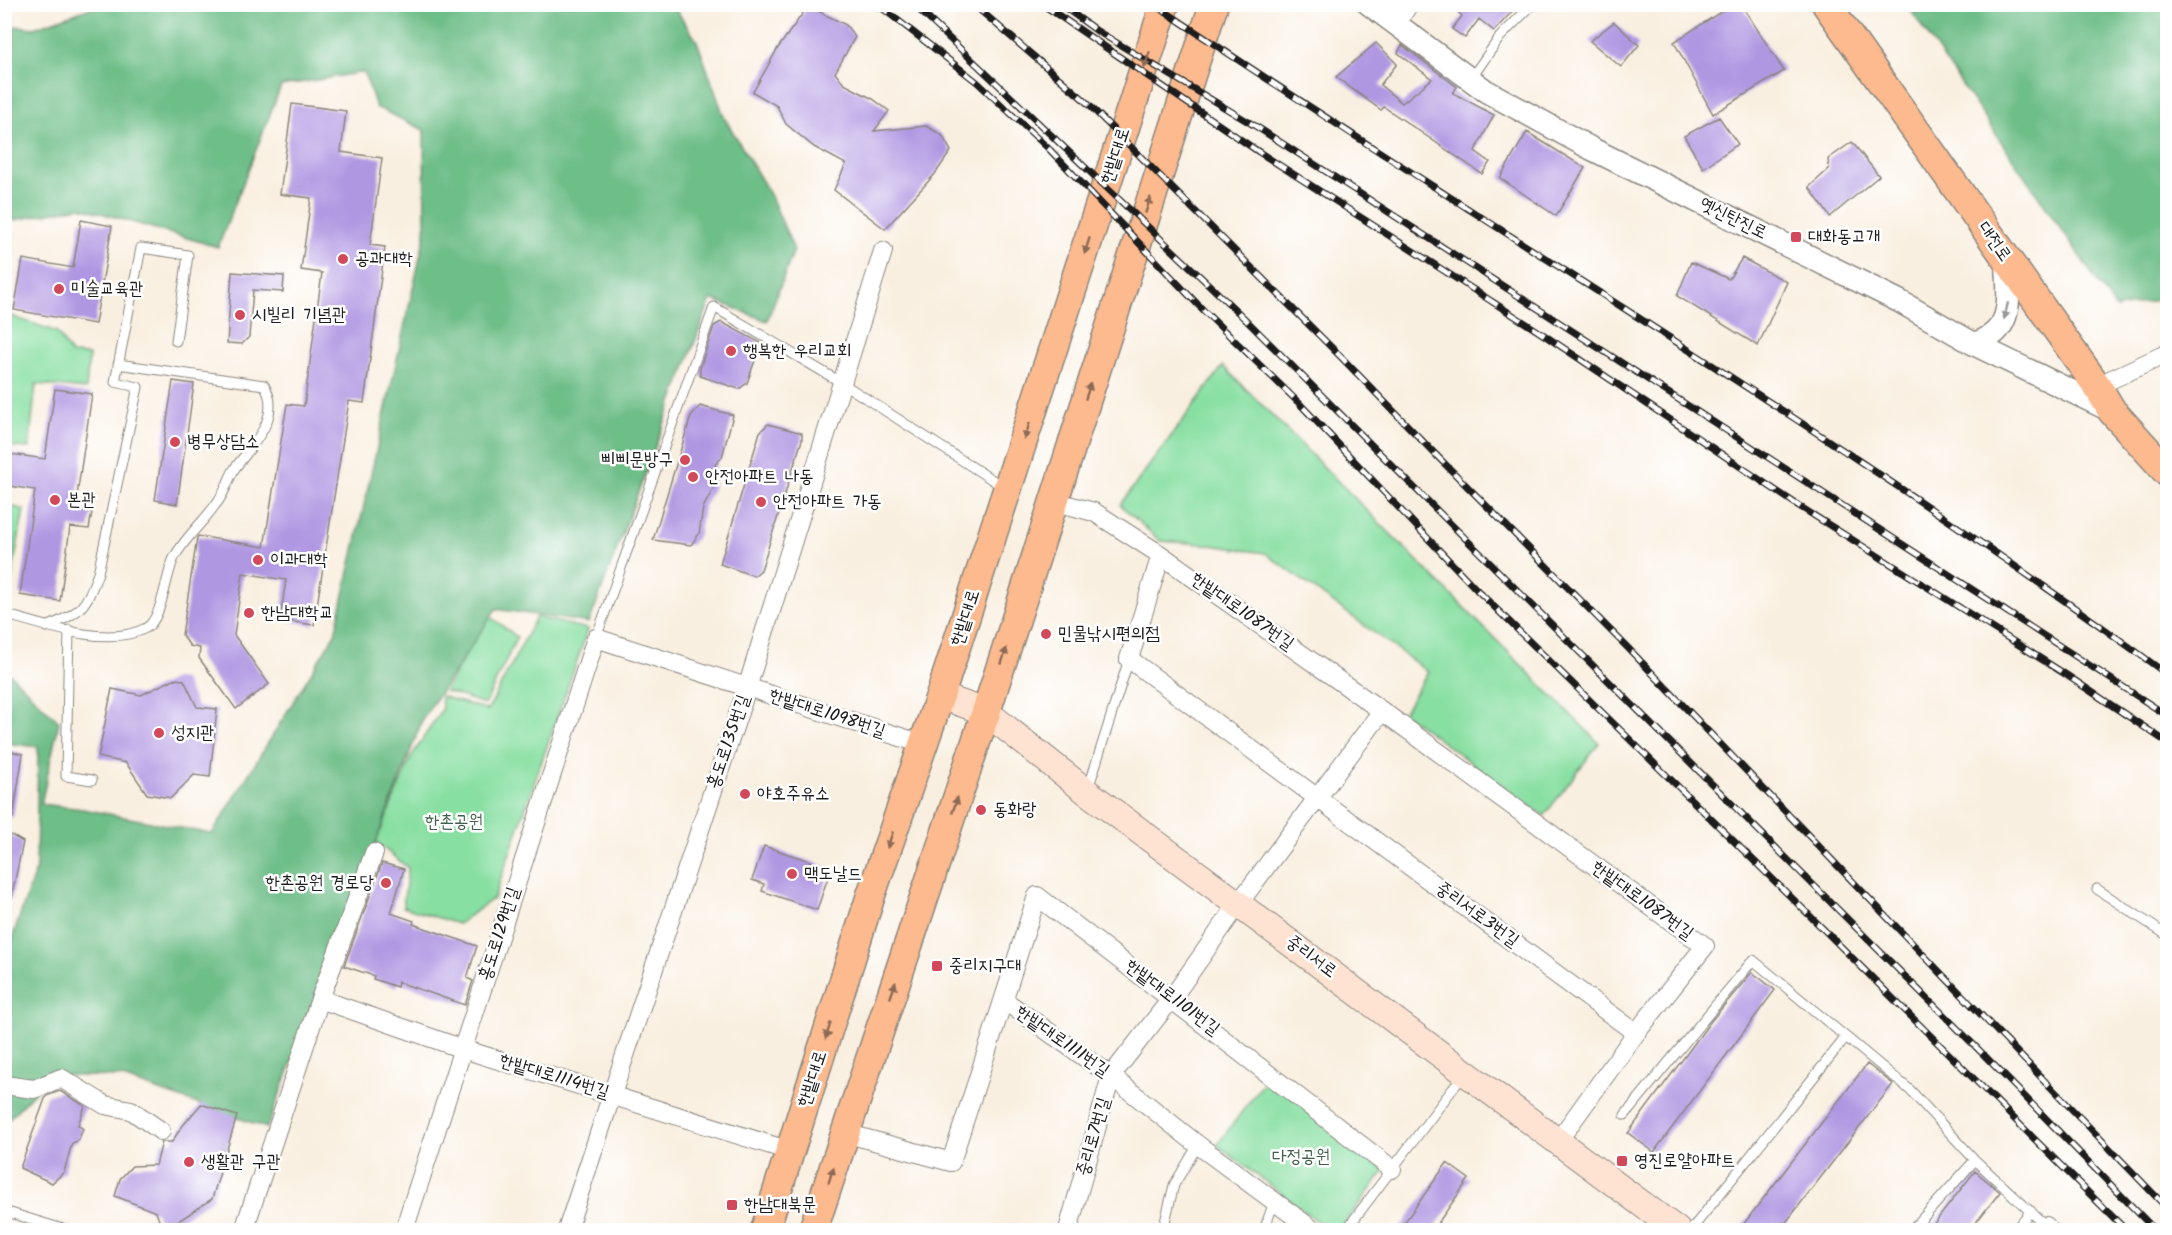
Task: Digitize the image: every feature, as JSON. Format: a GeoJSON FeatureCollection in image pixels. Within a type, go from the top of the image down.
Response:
{"type":"FeatureCollection","features":[{"type":"Feature","properties":{"kind":"main road","name":"한밭대로"},"geometry":{"type":"LineString","coordinates":[[765,1230],[867,906],[940,696],[1166,4]]}},
{"type":"Feature","properties":{"kind":"main road"},"geometry":{"type":"LineString","coordinates":[[813,1230],[986,712],[1214,4]]}},
{"type":"Feature","properties":{"kind":"main road","name":"대전로"},"geometry":{"type":"LineString","coordinates":[[1826,4],[2097,386],[2112,411],[2168,473]]}},
{"type":"Feature","properties":{"kind":"main road","name":"중리서로"},"geometry":{"type":"LineString","coordinates":[[940,696],[986,712],[1087,792],[1677,1230]]}},
{"type":"Feature","properties":{"kind":"street","name":"옛신탄진로"},"geometry":{"type":"LineString","coordinates":[[1370,4],[1486,91],[1592,149],[1899,301],[1974,344],[2112,411]]}},
{"type":"Feature","properties":{"kind":"street"},"geometry":{"type":"LineString","coordinates":[[1396,24],[1408,4]]}},
{"type":"Feature","properties":{"kind":"street","name":"홍도로135번길"},"geometry":{"type":"LineString","coordinates":[[567,1230],[747,688],[883,251]]}},
{"type":"Feature","properties":{"kind":"street"},"geometry":{"type":"LineString","coordinates":[[1974,344],[1989,339],[2002,326],[2008,307],[2007,261]]}},
{"type":"Feature","properties":{"kind":"street"},"geometry":{"type":"LineString","coordinates":[[2097,386],[2168,352]]}},
{"type":"Feature","properties":{"kind":"street","name":"한밭대로1087번길"},"geometry":{"type":"LineString","coordinates":[[1053,501],[1094,512],[1161,555],[1382,711],[1705,946],[1636,1033],[1558,1141]]}},
{"type":"Feature","properties":{"kind":"street"},"geometry":{"type":"LineString","coordinates":[[1129,659],[1161,555]]}},
{"type":"Feature","properties":{"kind":"street","name":"한밭대로1098번길"},"geometry":{"type":"LineString","coordinates":[[596,638],[922,744]]}},
{"type":"Feature","properties":{"kind":"street","name":"홍도로129번길"},"geometry":{"type":"LineString","coordinates":[[404,1230],[596,638]]}},
{"type":"Feature","properties":{"kind":"street","name":"중리서로3번길"},"geometry":{"type":"LineString","coordinates":[[1129,659],[1636,1033]]}},
{"type":"Feature","properties":{"kind":"street"},"geometry":{"type":"LineString","coordinates":[[1239,903],[1382,711]]}},
{"type":"Feature","properties":{"kind":"street"},"geometry":{"type":"LineString","coordinates":[[244,1230],[320,999],[374,853]]}},
{"type":"Feature","properties":{"kind":"street","name":"한밭대로1101번길"},"geometry":{"type":"LineString","coordinates":[[1005,1001],[1037,896],[1392,1169]]}},
{"type":"Feature","properties":{"kind":"street","name":"중리로7번길"},"geometry":{"type":"LineString","coordinates":[[1072,1229],[1111,1076],[1172,998],[1239,903]]}},
{"type":"Feature","properties":{"kind":"street","name":"한밭대로1114번길"},"geometry":{"type":"LineString","coordinates":[[320,999],[463,1049],[790,1151]]}},
{"type":"Feature","properties":{"kind":"street","name":"한밭대로1111번길"},"geometry":{"type":"LineString","coordinates":[[845,1133],[951,1162],[1005,1001],[1111,1076],[1198,1145],[1313,1230]]}},
{"type":"Feature","properties":{"kind":"street"},"geometry":{"type":"LineString","coordinates":[[4,1085],[34,1089],[61,1078],[105,1104],[131,1110],[161,1131]]}},
{"type":"Feature","properties":{"kind":"lane"},"geometry":{"type":"LineString","coordinates":[[1470,80],[1500,37],[1533,4]]}},
{"type":"Feature","properties":{"kind":"lane"},"geometry":{"type":"LineString","coordinates":[[47,627],[74,615],[88,600],[98,573],[138,387],[114,382],[141,248],[188,255],[176,341]]}},
{"type":"Feature","properties":{"kind":"lane"},"geometry":{"type":"LineString","coordinates":[[596,638],[714,308],[842,383],[1008,490]]}},
{"type":"Feature","properties":{"kind":"lane"},"geometry":{"type":"LineString","coordinates":[[4,614],[47,627],[97,635],[134,634],[150,627],[160,607],[173,560],[182,544],[218,503],[234,470],[262,435],[270,408],[270,395],[264,385],[118,364]]}},
{"type":"Feature","properties":{"kind":"lane"},"geometry":{"type":"LineString","coordinates":[[69,630],[66,776],[92,780]]}},
{"type":"Feature","properties":{"kind":"lane"},"geometry":{"type":"LineString","coordinates":[[1087,792],[1129,659]]}},
{"type":"Feature","properties":{"kind":"lane"},"geometry":{"type":"LineString","coordinates":[[2097,889],[2168,936]]}},
{"type":"Feature","properties":{"kind":"lane"},"geometry":{"type":"LineString","coordinates":[[1625,1115],[1753,960],[1910,1090],[1975,1160],[2047,1228]]}},
{"type":"Feature","properties":{"kind":"lane"},"geometry":{"type":"LineString","coordinates":[[1691,1230],[1846,1037]]}},
{"type":"Feature","properties":{"kind":"lane"},"geometry":{"type":"LineString","coordinates":[[1346,1230],[1466,1072]]}},
{"type":"Feature","properties":{"kind":"lane"},"geometry":{"type":"LineString","coordinates":[[1163,1230],[1174,1185],[1198,1145]]}},
{"type":"Feature","properties":{"kind":"lane"},"geometry":{"type":"LineString","coordinates":[[1912,1230],[1975,1160]]}},
{"type":"Feature","properties":{"kind":"lane"},"geometry":{"type":"LineString","coordinates":[[1264,1230],[1274,1202]]}},
{"type":"Feature","properties":{"kind":"lane"},"geometry":{"type":"LineString","coordinates":[[4,1211],[66,1230]]}},
{"type":"Feature","properties":{"kind":"lane"},"geometry":{"type":"LineString","coordinates":[[2015,1230],[2031,1211]]}},
{"type":"Feature","properties":{"kind":"green space"},"geometry":{"type":"Polygon","coordinates":[[[102,4],[673,5],[697,41],[725,119],[770,194],[794,250],[767,321],[711,299],[589,623],[496,609],[423,718],[267,1128],[120,1077],[51,1075],[5,1123],[5,959],[36,869],[38,747],[5,743],[4,668],[59,722],[41,804],[83,809],[212,834],[335,634],[425,235],[424,130],[376,107],[364,72],[281,86],[218,247],[80,207],[5,222],[5,25],[34,28],[102,4]]]}},
{"type":"Feature","properties":{"kind":"green space"},"geometry":{"type":"Polygon","coordinates":[[[1907,5],[2167,5],[2167,298],[2116,309],[1907,5]]]}},
{"type":"Feature","properties":{"kind":"green space"},"geometry":{"type":"Polygon","coordinates":[[[6,314],[57,332],[71,354],[89,355],[86,389],[36,384],[29,448],[5,446],[4,319],[6,314]]]}},
{"type":"Feature","properties":{"kind":"green space"},"geometry":{"type":"Polygon","coordinates":[[[1223,366],[1599,743],[1544,816],[1403,713],[1428,672],[1265,553],[1203,544],[1160,541],[1120,505],[1223,366]]]}},
{"type":"Feature","properties":{"kind":"green space"},"geometry":{"type":"Polygon","coordinates":[[[5,504],[24,510],[8,595],[4,595],[5,504]]]}},
{"type":"Feature","properties":{"kind":"green space"},"geometry":{"type":"Polygon","coordinates":[[[488,615],[517,637],[485,704],[445,691],[488,615]]]}},
{"type":"Feature","properties":{"kind":"green space","name":"한촌공원"},"geometry":{"type":"Polygon","coordinates":[[[536,617],[588,629],[494,898],[458,924],[403,907],[408,868],[376,842],[411,757],[442,709],[441,696],[488,710],[536,617]]]}},
{"type":"Feature","properties":{"kind":"green space","name":"다정공원"},"geometry":{"type":"Polygon","coordinates":[[[1267,1078],[1386,1169],[1339,1230],[1329,1230],[1217,1145],[1267,1078]]]}},
{"type":"Feature","properties":{"kind":"building"},"geometry":{"type":"Polygon","coordinates":[[[1450,4],[1519,4],[1494,31],[1479,19],[1465,38],[1452,29],[1462,16],[1450,4]]]}},
{"type":"Feature","properties":{"kind":"building"},"geometry":{"type":"Polygon","coordinates":[[[1733,4],[1741,4],[1784,71],[1713,114],[1674,42],[1733,4]]]}},
{"type":"Feature","properties":{"kind":"building"},"geometry":{"type":"Polygon","coordinates":[[[808,6],[846,25],[855,37],[835,73],[844,84],[873,99],[889,111],[874,131],[926,126],[942,135],[951,151],[935,174],[885,229],[834,190],[846,164],[814,147],[786,124],[777,106],[753,92],[778,48],[808,6]]]}},
{"type":"Feature","properties":{"kind":"building"},"geometry":{"type":"Polygon","coordinates":[[[1614,22],[1639,45],[1621,67],[1590,41],[1614,22]]]}},
{"type":"Feature","properties":{"kind":"building"},"geometry":{"type":"Polygon","coordinates":[[[1376,43],[1397,64],[1380,85],[1402,103],[1432,79],[1398,53],[1402,45],[1457,87],[1453,93],[1494,115],[1475,151],[1490,162],[1482,174],[1384,107],[1381,110],[1336,77],[1376,43]]]}},
{"type":"Feature","properties":{"kind":"building"},"geometry":{"type":"Polygon","coordinates":[[[292,104],[346,111],[341,152],[382,158],[370,245],[385,247],[364,403],[349,401],[314,625],[280,620],[286,580],[243,573],[234,635],[269,684],[236,709],[199,658],[200,648],[190,646],[182,635],[198,536],[264,547],[287,404],[304,406],[322,273],[301,270],[311,198],[280,194],[292,104]]]}},
{"type":"Feature","properties":{"kind":"building"},"geometry":{"type":"Polygon","coordinates":[[[1719,117],[1738,144],[1703,168],[1684,136],[1719,117]]]}},
{"type":"Feature","properties":{"kind":"building"},"geometry":{"type":"Polygon","coordinates":[[[1527,132],[1585,168],[1556,216],[1500,178],[1527,132]]]}},
{"type":"Feature","properties":{"kind":"building"},"geometry":{"type":"Polygon","coordinates":[[[1852,142],[1879,176],[1830,217],[1809,187],[1829,169],[1828,159],[1852,142]]]}},
{"type":"Feature","properties":{"kind":"building","name":"미술교육관"},"geometry":{"type":"Polygon","coordinates":[[[81,220],[112,226],[95,324],[14,310],[23,259],[73,268],[81,220]]]}},
{"type":"Feature","properties":{"kind":"building"},"geometry":{"type":"Polygon","coordinates":[[[1742,258],[1787,282],[1758,346],[1677,296],[1691,262],[1729,279],[1742,258]]]}},
{"type":"Feature","properties":{"kind":"building","name":"시빌리 기념관"},"geometry":{"type":"Polygon","coordinates":[[[232,272],[284,276],[283,292],[253,290],[249,337],[242,344],[227,343],[232,272]]]}},
{"type":"Feature","properties":{"kind":"building","name":"행복한 우리교회"},"geometry":{"type":"Polygon","coordinates":[[[721,322],[761,343],[747,383],[739,389],[700,376],[700,368],[714,326],[721,322]]]}},
{"type":"Feature","properties":{"kind":"building","name":"병무상담소"},"geometry":{"type":"Polygon","coordinates":[[[173,381],[194,384],[177,504],[155,500],[173,381]]]}},
{"type":"Feature","properties":{"kind":"building","name":"본관"},"geometry":{"type":"Polygon","coordinates":[[[55,389],[92,394],[75,509],[92,512],[89,529],[70,527],[60,601],[20,595],[35,490],[4,485],[4,453],[45,459],[55,389]]]}},
{"type":"Feature","properties":{"kind":"building","name":"안전아파트 나동"},"geometry":{"type":"Polygon","coordinates":[[[700,406],[733,415],[722,457],[715,465],[713,489],[703,508],[699,534],[691,545],[653,540],[691,416],[700,406]]]}},
{"type":"Feature","properties":{"kind":"building","name":"안전아파트 가동"},"geometry":{"type":"Polygon","coordinates":[[[768,424],[802,433],[802,440],[761,570],[754,576],[720,564],[760,432],[768,424]]]}},
{"type":"Feature","properties":{"kind":"building","name":"성지관"},"geometry":{"type":"Polygon","coordinates":[[[174,679],[184,680],[197,707],[217,709],[210,777],[194,775],[171,798],[147,794],[126,763],[98,757],[112,689],[141,695],[174,679]]]}},
{"type":"Feature","properties":{"kind":"building"},"geometry":{"type":"Polygon","coordinates":[[[4,750],[23,754],[13,817],[4,816],[4,750]]]}},
{"type":"Feature","properties":{"kind":"building"},"geometry":{"type":"Polygon","coordinates":[[[4,831],[23,842],[11,900],[4,899],[4,831]]]}},
{"type":"Feature","properties":{"kind":"building","name":"맥도날드"},"geometry":{"type":"Polygon","coordinates":[[[764,846],[831,868],[817,910],[762,891],[764,884],[752,880],[764,846]]]}},
{"type":"Feature","properties":{"kind":"building"},"geometry":{"type":"Polygon","coordinates":[[[382,863],[404,869],[391,913],[414,921],[413,924],[477,946],[467,978],[473,981],[465,1005],[398,982],[397,987],[344,966],[382,863]]]}},
{"type":"Feature","properties":{"kind":"building"},"geometry":{"type":"Polygon","coordinates":[[[1752,972],[1775,990],[1654,1152],[1628,1133],[1711,1021],[1752,972]]]}},
{"type":"Feature","properties":{"kind":"building"},"geometry":{"type":"Polygon","coordinates":[[[1867,1064],[1893,1084],[1780,1230],[1739,1230],[1867,1064]]]}},
{"type":"Feature","properties":{"kind":"building"},"geometry":{"type":"Polygon","coordinates":[[[60,1091],[85,1106],[78,1125],[83,1129],[78,1141],[72,1143],[64,1172],[52,1183],[20,1168],[46,1096],[60,1091]]]}},
{"type":"Feature","properties":{"kind":"building","name":"생활관 구관"},"geometry":{"type":"Polygon","coordinates":[[[201,1104],[237,1116],[212,1199],[174,1224],[160,1223],[156,1212],[115,1196],[120,1179],[132,1166],[156,1165],[162,1142],[172,1142],[201,1104]]]}},
{"type":"Feature","properties":{"kind":"building"},"geometry":{"type":"Polygon","coordinates":[[[1447,1163],[1469,1179],[1433,1230],[1399,1230],[1447,1163]]]}},
{"type":"Feature","properties":{"kind":"building"},"geometry":{"type":"Polygon","coordinates":[[[1975,1171],[2000,1192],[1970,1230],[1929,1230],[1975,1171]]]}},
{"type":"Feature","properties":{"kind":"railway"},"geometry":{"type":"LineString","coordinates":[[877,4],[977,82],[1050,150],[1204,311],[1299,403],[1478,591],[1796,902],[2126,1230]]}},
{"type":"Feature","properties":{"kind":"railway"},"geometry":{"type":"LineString","coordinates":[[913,4],[1244,318],[1984,1055],[2155,1230]]}},
{"type":"Feature","properties":{"kind":"railway"},"geometry":{"type":"LineString","coordinates":[[973,4],[1082,98],[1342,358],[1627,647],[2168,1209]]}},
{"type":"Feature","properties":{"kind":"railway"},"geometry":{"type":"LineString","coordinates":[[1042,4],[1259,152],[1541,333],[1799,506],[2065,674],[2168,743]]}},
{"type":"Feature","properties":{"kind":"railway"},"geometry":{"type":"LineString","coordinates":[[1060,4],[1097,31],[1257,127],[2168,716]]}},
{"type":"Feature","properties":{"kind":"railway"},"geometry":{"type":"LineString","coordinates":[[1154,4],[1919,501],[2168,675]]}},
{"type":"Feature","properties":{"kind":"place","name":"대화동고개"},"geometry":{"type":"Point","coordinates":[1796,237]}},
{"type":"Feature","properties":{"kind":"place","name":"공과대학"},"geometry":{"type":"Point","coordinates":[343,259]}},
{"type":"Feature","properties":{"kind":"place","name":"미술교육관"},"geometry":{"type":"Point","coordinates":[59,289]}},
{"type":"Feature","properties":{"kind":"place","name":"시빌리 기념관"},"geometry":{"type":"Point","coordinates":[240,315]}},
{"type":"Feature","properties":{"kind":"place","name":"행복한 우리교회"},"geometry":{"type":"Point","coordinates":[731,351]}},
{"type":"Feature","properties":{"kind":"place","name":"병무상담소"},"geometry":{"type":"Point","coordinates":[175,442]}},
{"type":"Feature","properties":{"kind":"place","name":"삐삐문방구"},"geometry":{"type":"Point","coordinates":[685,460]}},
{"type":"Feature","properties":{"kind":"place","name":"안전아파트 나동"},"geometry":{"type":"Point","coordinates":[693,477]}},
{"type":"Feature","properties":{"kind":"place","name":"본관"},"geometry":{"type":"Point","coordinates":[55,500]}},
{"type":"Feature","properties":{"kind":"place","name":"안전아파트 가동"},"geometry":{"type":"Point","coordinates":[761,502]}},
{"type":"Feature","properties":{"kind":"place","name":"이과대학"},"geometry":{"type":"Point","coordinates":[258,560]}},
{"type":"Feature","properties":{"kind":"place","name":"한남대학교"},"geometry":{"type":"Point","coordinates":[249,613]}},
{"type":"Feature","properties":{"kind":"place","name":"민물낚시편의점"},"geometry":{"type":"Point","coordinates":[1046,634]}},
{"type":"Feature","properties":{"kind":"place","name":"성지관"},"geometry":{"type":"Point","coordinates":[159,733]}},
{"type":"Feature","properties":{"kind":"place","name":"야호주유소"},"geometry":{"type":"Point","coordinates":[745,794]}},
{"type":"Feature","properties":{"kind":"place","name":"동화랑"},"geometry":{"type":"Point","coordinates":[981,810]}},
{"type":"Feature","properties":{"kind":"place","name":"맥도날드"},"geometry":{"type":"Point","coordinates":[792,874]}},
{"type":"Feature","properties":{"kind":"place","name":"한촌공원 경로당"},"geometry":{"type":"Point","coordinates":[386,883]}},
{"type":"Feature","properties":{"kind":"place","name":"중리지구대"},"geometry":{"type":"Point","coordinates":[937,966]}},
{"type":"Feature","properties":{"kind":"place","name":"영진로얄아파트"},"geometry":{"type":"Point","coordinates":[1622,1161]}},
{"type":"Feature","properties":{"kind":"place","name":"생활관 구관"},"geometry":{"type":"Point","coordinates":[189,1162]}},
{"type":"Feature","properties":{"kind":"place","name":"한남대북문"},"geometry":{"type":"Point","coordinates":[732,1205]}}]}
